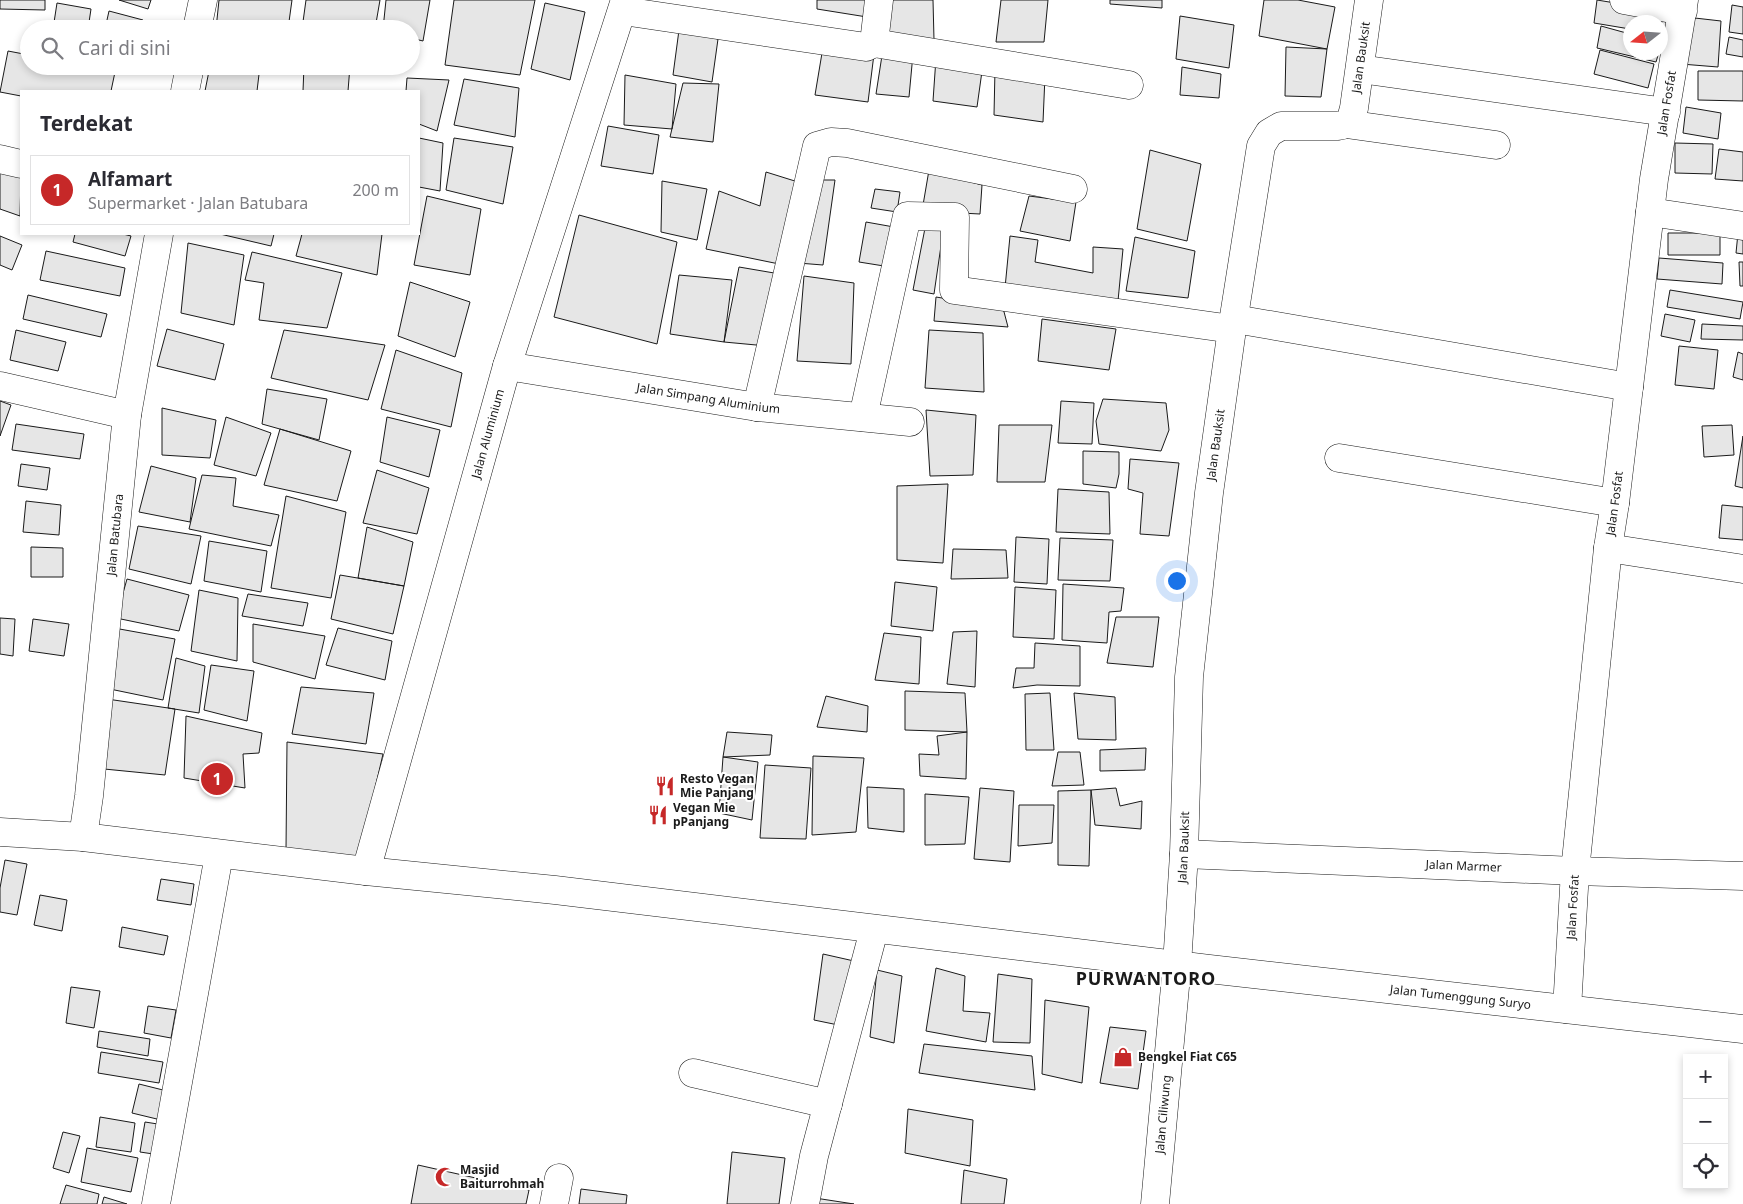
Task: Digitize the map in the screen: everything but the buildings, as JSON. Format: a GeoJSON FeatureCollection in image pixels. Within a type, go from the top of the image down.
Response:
{"type":"FeatureCollection","features":[{"type":"Feature","properties":{"kind":"main road"},"geometry":{"type":"LineString","coordinates":[[199,20],[203,0]]}},
{"type":"Feature","properties":{"kind":"main road"},"geometry":{"type":"LineString","coordinates":[[874,43],[879,0]]}},
{"type":"Feature","properties":{"kind":"main road","name":"Jalan Bauksit"},"geometry":{"type":"LineString","coordinates":[[1178,965],[1184,854],[1189,677],[1209,493],[1262,146],[1269,133],[1281,126],[1346,124],[1350,120],[1354,108],[1369,0]]}},
{"type":"Feature","properties":{"kind":"main road"},"geometry":{"type":"LineString","coordinates":[[1624,0],[1684,6]]}},
{"type":"Feature","properties":{"kind":"main road"},"geometry":{"type":"LineString","coordinates":[[624,5],[858,47],[866,47],[874,43],[1129,85]]}},
{"type":"Feature","properties":{"kind":"main road","name":"Jalan Aluminium"},"geometry":{"type":"LineString","coordinates":[[366,872],[507,366],[624,5]]}},
{"type":"Feature","properties":{"kind":"main road","name":"Jalan Fosfat"},"geometry":{"type":"LineString","coordinates":[[1567,1009],[1575,871],[1608,548],[1654,179],[1684,6]]}},
{"type":"Feature","properties":{"kind":"main road"},"geometry":{"type":"LineString","coordinates":[[1360,69],[1666,112]]}},
{"type":"Feature","properties":{"kind":"main road"},"geometry":{"type":"LineString","coordinates":[[185,90],[188,75]]}},
{"type":"Feature","properties":{"kind":"main road"},"geometry":{"type":"LineString","coordinates":[[1346,124],[1496,145]]}},
{"type":"Feature","properties":{"kind":"main road"},"geometry":{"type":"LineString","coordinates":[[757,407],[817,146],[831,142],[847,143],[1073,188]]}},
{"type":"Feature","properties":{"kind":"main road"},"geometry":{"type":"LineString","coordinates":[[0,159],[20,164]]}},
{"type":"Feature","properties":{"kind":"main road"},"geometry":{"type":"LineString","coordinates":[[1650,212],[1743,226]]}},
{"type":"Feature","properties":{"kind":"main road"},"geometry":{"type":"LineString","coordinates":[[862,417],[907,216],[955,217],[954,290],[1234,324],[1629,387]]}},
{"type":"Feature","properties":{"kind":"main road","name":"Jalan Batubara"},"geometry":{"type":"LineString","coordinates":[[83,837],[89,796],[127,415],[159,235]]}},
{"type":"Feature","properties":{"kind":"main road","name":"Jalan Simpang Aluminium"},"geometry":{"type":"LineString","coordinates":[[507,366],[757,407],[910,422]]}},
{"type":"Feature","properties":{"kind":"main road"},"geometry":{"type":"LineString","coordinates":[[0,386],[127,415]]}},
{"type":"Feature","properties":{"kind":"main road"},"geometry":{"type":"LineString","coordinates":[[1339,458],[1615,503]]}},
{"type":"Feature","properties":{"kind":"main road"},"geometry":{"type":"LineString","coordinates":[[1608,548],[1743,569]]}},
{"type":"Feature","properties":{"kind":"main road","name":"Jalan Tumenggung Suryo"},"geometry":{"type":"LineString","coordinates":[[1,835],[83,837],[219,855],[366,872],[555,890],[874,930],[1743,1029]]}},
{"type":"Feature","properties":{"kind":"main road","name":"Jalan Marmer"},"geometry":{"type":"LineString","coordinates":[[1184,854],[1575,871],[1743,876]]}},
{"type":"Feature","properties":{"kind":"main road"},"geometry":{"type":"LineString","coordinates":[[156,1204],[219,855]]}},
{"type":"Feature","properties":{"kind":"main road"},"geometry":{"type":"LineString","coordinates":[[805,1204],[814,1156],[874,930]]}},
{"type":"Feature","properties":{"kind":"main road","name":"Jalan Ciliwung"},"geometry":{"type":"LineString","coordinates":[[1155,1204],[1178,965]]}},
{"type":"Feature","properties":{"kind":"main road"},"geometry":{"type":"LineString","coordinates":[[693,1073],[828,1104]]}},
{"type":"Feature","properties":{"kind":"place","name":"Alfamart"},"geometry":{"type":"Point","coordinates":[217,779]}},
{"type":"Feature","properties":{"kind":"place","name":"Resto Vegan Mie Panjang"},"geometry":{"type":"Point","coordinates":[665,786]}},
{"type":"Feature","properties":{"kind":"place","name":"Vegan Mie pPanjang"},"geometry":{"type":"Point","coordinates":[658,815]}},
{"type":"Feature","properties":{"kind":"place","name":"Bengkel Fiat C65"},"geometry":{"type":"Point","coordinates":[1123,1057]}},
{"type":"Feature","properties":{"kind":"place","name":"Masjid Baiturrohmah"},"geometry":{"type":"Point","coordinates":[445,1177]}},
{"type":"Feature","properties":{"kind":"district","name":"PURWANTORO"},"geometry":{"type":"Point","coordinates":[1146,979]}}]}
